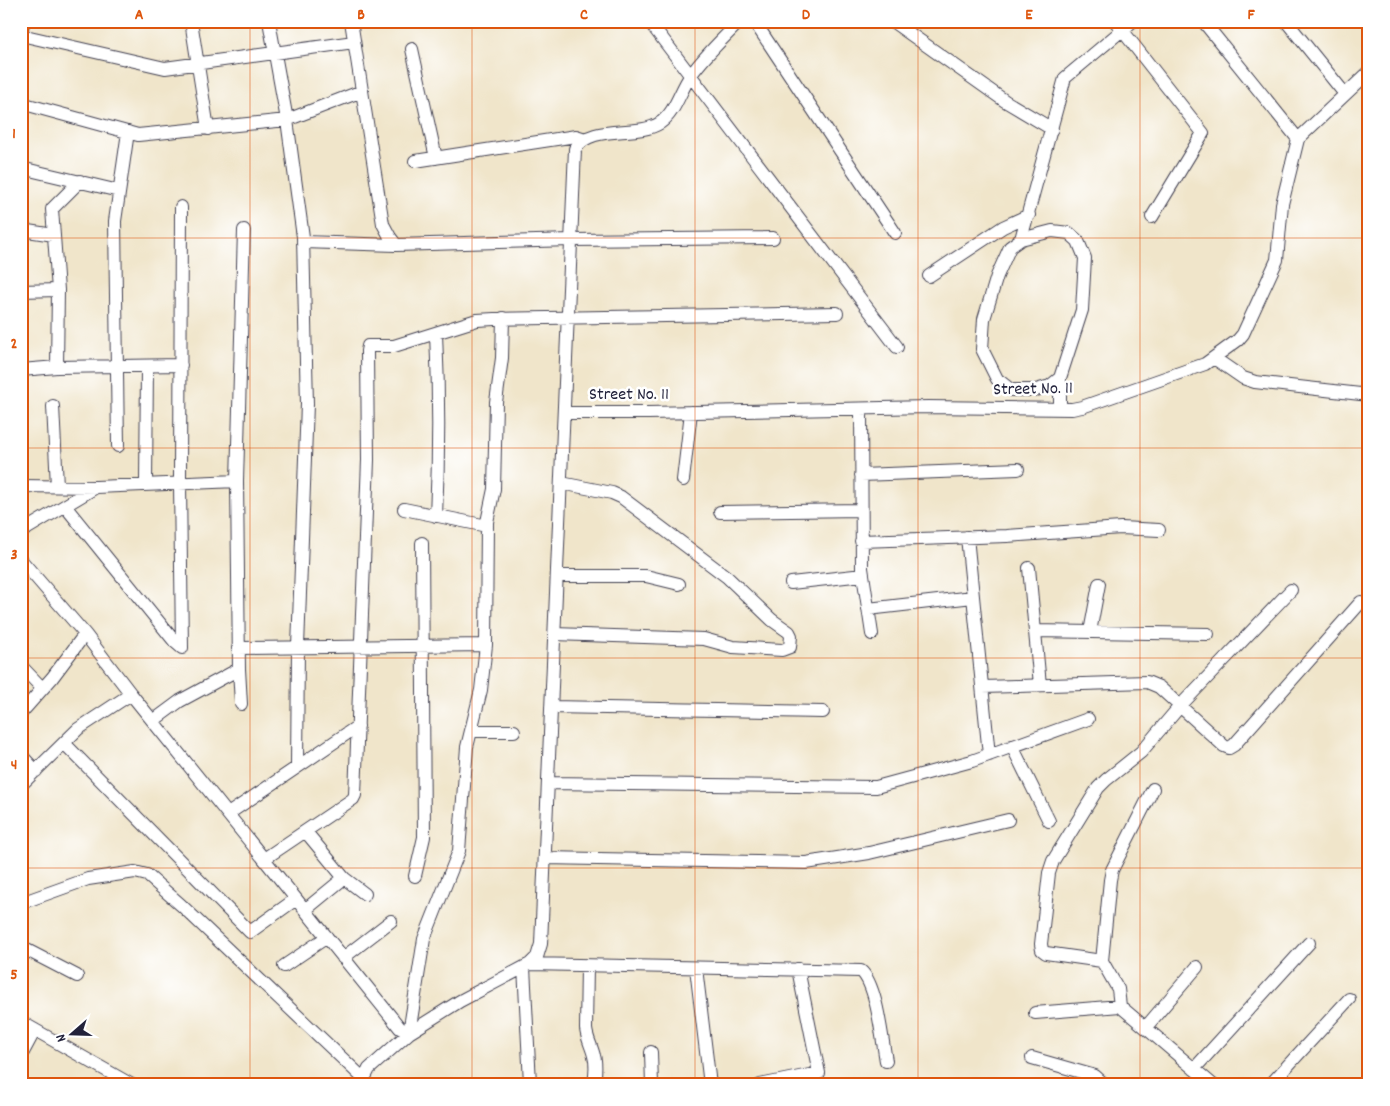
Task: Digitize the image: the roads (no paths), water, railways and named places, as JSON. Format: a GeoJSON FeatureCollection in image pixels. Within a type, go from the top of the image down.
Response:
{"type":"FeatureCollection","features":[{"type":"Feature","properties":{"kind":"street"},"geometry":{"type":"LineString","coordinates":[[24,21],[21,34],[165,68],[354,42]]}},
{"type":"Feature","properties":{"kind":"street"},"geometry":{"type":"LineString","coordinates":[[191,21],[208,129]]}},
{"type":"Feature","properties":{"kind":"street"},"geometry":{"type":"LineString","coordinates":[[269,21],[287,120],[303,242],[307,404],[298,646],[297,767]]}},
{"type":"Feature","properties":{"kind":"street"},"geometry":{"type":"LineString","coordinates":[[350,21],[383,224],[396,245]]}},
{"type":"Feature","properties":{"kind":"street"},"geometry":{"type":"LineString","coordinates":[[649,21],[897,347]]}},
{"type":"Feature","properties":{"kind":"street"},"geometry":{"type":"LineString","coordinates":[[21,903],[88,879],[135,872],[147,875],[181,905],[364,1082],[369,1069],[409,1033],[460,1001],[527,966],[537,956],[541,944],[575,149],[578,143],[585,139],[659,124],[670,114],[690,76],[740,21]]}},
{"type":"Feature","properties":{"kind":"street"},"geometry":{"type":"LineString","coordinates":[[754,21],[895,233]]}},
{"type":"Feature","properties":{"kind":"street"},"geometry":{"type":"LineString","coordinates":[[892,21],[1005,100],[1052,129]]}},
{"type":"Feature","properties":{"kind":"street"},"geometry":{"type":"LineString","coordinates":[[1021,239],[1065,78],[1119,26],[1133,21]]}},
{"type":"Feature","properties":{"kind":"street"},"geometry":{"type":"LineString","coordinates":[[1203,21],[1298,139],[1369,72]]}},
{"type":"Feature","properties":{"kind":"street"},"geometry":{"type":"LineString","coordinates":[[1286,21],[1345,94]]}},
{"type":"Feature","properties":{"kind":"street"},"geometry":{"type":"LineString","coordinates":[[1119,26],[1204,133],[1152,217]]}},
{"type":"Feature","properties":{"kind":"street"},"geometry":{"type":"LineString","coordinates":[[412,49],[436,158]]}},
{"type":"Feature","properties":{"kind":"street"},"geometry":{"type":"LineString","coordinates":[[21,103],[138,135],[287,120],[362,92]]}},
{"type":"Feature","properties":{"kind":"street"},"geometry":{"type":"LineString","coordinates":[[118,446],[115,221],[128,132]]}},
{"type":"Feature","properties":{"kind":"street"},"geometry":{"type":"LineString","coordinates":[[415,161],[576,136],[585,139]]}},
{"type":"Feature","properties":{"kind":"street","name":"Street No. 11"},"geometry":{"type":"LineString","coordinates":[[564,413],[928,407],[1060,409],[1082,407],[1205,364],[1238,340],[1243,334],[1277,260],[1282,204],[1298,139]]}},
{"type":"Feature","properties":{"kind":"street"},"geometry":{"type":"LineString","coordinates":[[21,168],[119,191]]}},
{"type":"Feature","properties":{"kind":"street"},"geometry":{"type":"LineString","coordinates":[[57,367],[58,290],[52,209],[80,181]]}},
{"type":"Feature","properties":{"kind":"street"},"geometry":{"type":"LineString","coordinates":[[66,506],[175,642],[182,648],[180,483],[182,207]]}},
{"type":"Feature","properties":{"kind":"street"},"geometry":{"type":"LineString","coordinates":[[929,276],[1003,228],[1029,215]]}},
{"type":"Feature","properties":{"kind":"street"},"geometry":{"type":"LineString","coordinates":[[21,230],[54,235]]}},
{"type":"Feature","properties":{"kind":"street"},"geometry":{"type":"LineString","coordinates":[[241,704],[238,648],[237,481],[244,230]]}},
{"type":"Feature","properties":{"kind":"street"},"geometry":{"type":"LineString","coordinates":[[1060,378],[1050,386],[1036,390],[1011,390],[997,379],[982,349],[984,319],[997,276],[1010,247],[1021,239],[1052,231],[1069,233],[1078,241],[1085,258],[1082,310],[1060,378],[1060,409]]}},
{"type":"Feature","properties":{"kind":"street"},"geometry":{"type":"LineString","coordinates":[[303,242],[396,245],[571,240],[773,238]]}},
{"type":"Feature","properties":{"kind":"street"},"geometry":{"type":"LineString","coordinates":[[21,290],[58,290]]}},
{"type":"Feature","properties":{"kind":"street"},"geometry":{"type":"LineString","coordinates":[[264,859],[306,832],[356,795],[368,460],[368,346],[394,346],[477,320],[503,318],[837,313]]}},
{"type":"Feature","properties":{"kind":"street"},"geometry":{"type":"LineString","coordinates":[[409,1033],[424,939],[459,851],[467,746],[481,690],[486,645],[487,526],[494,490],[496,402],[502,358],[503,318]]}},
{"type":"Feature","properties":{"kind":"street"},"geometry":{"type":"LineString","coordinates":[[436,333],[438,395],[436,516]]}},
{"type":"Feature","properties":{"kind":"street"},"geometry":{"type":"LineString","coordinates":[[1214,358],[1243,378],[1255,382],[1369,395]]}},
{"type":"Feature","properties":{"kind":"street"},"geometry":{"type":"LineString","coordinates":[[21,370],[57,367],[181,365]]}},
{"type":"Feature","properties":{"kind":"street"},"geometry":{"type":"LineString","coordinates":[[146,484],[147,366]]}},
{"type":"Feature","properties":{"kind":"street"},"geometry":{"type":"LineString","coordinates":[[54,406],[57,486]]}},
{"type":"Feature","properties":{"kind":"street"},"geometry":{"type":"LineString","coordinates":[[861,409],[863,575],[872,634]]}},
{"type":"Feature","properties":{"kind":"street"},"geometry":{"type":"LineString","coordinates":[[683,480],[692,412]]}},
{"type":"Feature","properties":{"kind":"street"},"geometry":{"type":"LineString","coordinates":[[861,476],[1018,468]]}},
{"type":"Feature","properties":{"kind":"street"},"geometry":{"type":"LineString","coordinates":[[21,486],[96,487],[237,481]]}},
{"type":"Feature","properties":{"kind":"street"},"geometry":{"type":"LineString","coordinates":[[554,634],[704,639],[733,647],[782,650],[790,647],[791,636],[787,630],[772,620],[727,577],[621,497],[612,493],[561,483]]}},
{"type":"Feature","properties":{"kind":"street"},"geometry":{"type":"LineString","coordinates":[[21,532],[96,487]]}},
{"type":"Feature","properties":{"kind":"street"},"geometry":{"type":"LineString","coordinates":[[404,509],[487,526]]}},
{"type":"Feature","properties":{"kind":"street"},"geometry":{"type":"LineString","coordinates":[[720,512],[861,510]]}},
{"type":"Feature","properties":{"kind":"street"},"geometry":{"type":"LineString","coordinates":[[862,541],[1121,528],[1160,530]]}},
{"type":"Feature","properties":{"kind":"street"},"geometry":{"type":"LineString","coordinates":[[967,537],[989,755]]}},
{"type":"Feature","properties":{"kind":"street"},"geometry":{"type":"LineString","coordinates":[[415,876],[424,837],[422,543]]}},
{"type":"Feature","properties":{"kind":"street"},"geometry":{"type":"LineString","coordinates":[[21,560],[85,634],[131,694],[400,1028],[409,1033]]}},
{"type":"Feature","properties":{"kind":"street"},"geometry":{"type":"LineString","coordinates":[[1029,568],[1040,685]]}},
{"type":"Feature","properties":{"kind":"street"},"geometry":{"type":"LineString","coordinates":[[791,583],[863,575]]}},
{"type":"Feature","properties":{"kind":"street"},"geometry":{"type":"LineString","coordinates":[[557,576],[646,576],[679,584]]}},
{"type":"Feature","properties":{"kind":"street"},"geometry":{"type":"LineString","coordinates":[[1090,632],[1100,584]]}},
{"type":"Feature","properties":{"kind":"street"},"geometry":{"type":"LineString","coordinates":[[1102,961],[1046,953],[1042,950],[1041,944],[1049,873],[1053,861],[1098,788],[1141,752],[1181,706],[1291,590]]}},
{"type":"Feature","properties":{"kind":"street"},"geometry":{"type":"LineString","coordinates":[[868,609],[973,597]]}},
{"type":"Feature","properties":{"kind":"street"},"geometry":{"type":"LineString","coordinates":[[983,688],[1147,682],[1159,687],[1224,746],[1229,748],[1234,745],[1361,602]]}},
{"type":"Feature","properties":{"kind":"street"},"geometry":{"type":"LineString","coordinates":[[1035,631],[1208,634]]}},
{"type":"Feature","properties":{"kind":"street"},"geometry":{"type":"LineString","coordinates":[[21,713],[85,634]]}},
{"type":"Feature","properties":{"kind":"street"},"geometry":{"type":"LineString","coordinates":[[238,648],[486,645]]}},
{"type":"Feature","properties":{"kind":"street"},"geometry":{"type":"LineString","coordinates":[[21,666],[42,688]]}},
{"type":"Feature","properties":{"kind":"street"},"geometry":{"type":"LineString","coordinates":[[153,721],[180,701],[239,668]]}},
{"type":"Feature","properties":{"kind":"street"},"geometry":{"type":"LineString","coordinates":[[21,785],[78,729],[131,694]]}},
{"type":"Feature","properties":{"kind":"street"},"geometry":{"type":"LineString","coordinates":[[551,707],[823,712]]}},
{"type":"Feature","properties":{"kind":"street"},"geometry":{"type":"LineString","coordinates":[[548,783],[876,788],[972,761],[1088,719]]}},
{"type":"Feature","properties":{"kind":"street"},"geometry":{"type":"LineString","coordinates":[[228,814],[358,726]]}},
{"type":"Feature","properties":{"kind":"street"},"geometry":{"type":"LineString","coordinates":[[471,731],[514,731]]}},
{"type":"Feature","properties":{"kind":"street"},"geometry":{"type":"LineString","coordinates":[[64,743],[250,932],[296,899]]}},
{"type":"Feature","properties":{"kind":"street"},"geometry":{"type":"LineString","coordinates":[[1012,746],[1049,821]]}},
{"type":"Feature","properties":{"kind":"street"},"geometry":{"type":"LineString","coordinates":[[21,755],[36,771]]}},
{"type":"Feature","properties":{"kind":"street"},"geometry":{"type":"LineString","coordinates":[[1153,789],[1112,870],[1102,961],[1118,989],[1120,1006],[1213,1085]]}},
{"type":"Feature","properties":{"kind":"street"},"geometry":{"type":"LineString","coordinates":[[545,858],[806,863],[869,853],[1008,820]]}},
{"type":"Feature","properties":{"kind":"street"},"geometry":{"type":"LineString","coordinates":[[306,832],[344,878],[365,894]]}},
{"type":"Feature","properties":{"kind":"street"},"geometry":{"type":"LineString","coordinates":[[305,910],[344,878]]}},
{"type":"Feature","properties":{"kind":"street"},"geometry":{"type":"LineString","coordinates":[[343,958],[391,921]]}},
{"type":"Feature","properties":{"kind":"street"},"geometry":{"type":"LineString","coordinates":[[284,966],[327,937]]}},
{"type":"Feature","properties":{"kind":"street"},"geometry":{"type":"LineString","coordinates":[[1194,1069],[1309,943]]}},
{"type":"Feature","properties":{"kind":"street"},"geometry":{"type":"LineString","coordinates":[[21,947],[77,976]]}},
{"type":"Feature","properties":{"kind":"street"},"geometry":{"type":"LineString","coordinates":[[527,966],[861,971],[870,983],[886,1061]]}},
{"type":"Feature","properties":{"kind":"street"},"geometry":{"type":"LineString","coordinates":[[527,966],[528,1084]]}},
{"type":"Feature","properties":{"kind":"street"},"geometry":{"type":"LineString","coordinates":[[586,966],[586,1029],[596,1066],[594,1085]]}},
{"type":"Feature","properties":{"kind":"street"},"geometry":{"type":"LineString","coordinates":[[1146,1028],[1197,967]]}},
{"type":"Feature","properties":{"kind":"street"},"geometry":{"type":"LineString","coordinates":[[696,968],[710,1085]]}},
{"type":"Feature","properties":{"kind":"street"},"geometry":{"type":"LineString","coordinates":[[760,1085],[819,1073],[798,969]]}},
{"type":"Feature","properties":{"kind":"street"},"geometry":{"type":"LineString","coordinates":[[1270,1085],[1349,999]]}},
{"type":"Feature","properties":{"kind":"street"},"geometry":{"type":"LineString","coordinates":[[1035,1012],[1120,1006]]}},
{"type":"Feature","properties":{"kind":"street"},"geometry":{"type":"LineString","coordinates":[[21,1022],[132,1085]]}},
{"type":"Feature","properties":{"kind":"street"},"geometry":{"type":"LineString","coordinates":[[21,1056],[35,1030]]}},
{"type":"Feature","properties":{"kind":"street"},"geometry":{"type":"LineString","coordinates":[[651,1052],[652,1085]]}},
{"type":"Feature","properties":{"kind":"street"},"geometry":{"type":"LineString","coordinates":[[1032,1058],[1095,1076],[1105,1085]]}},
{"type":"Feature","properties":{"kind":"street"},"geometry":{"type":"LineString","coordinates":[[1362,1085],[1369,1078]]}}]}
